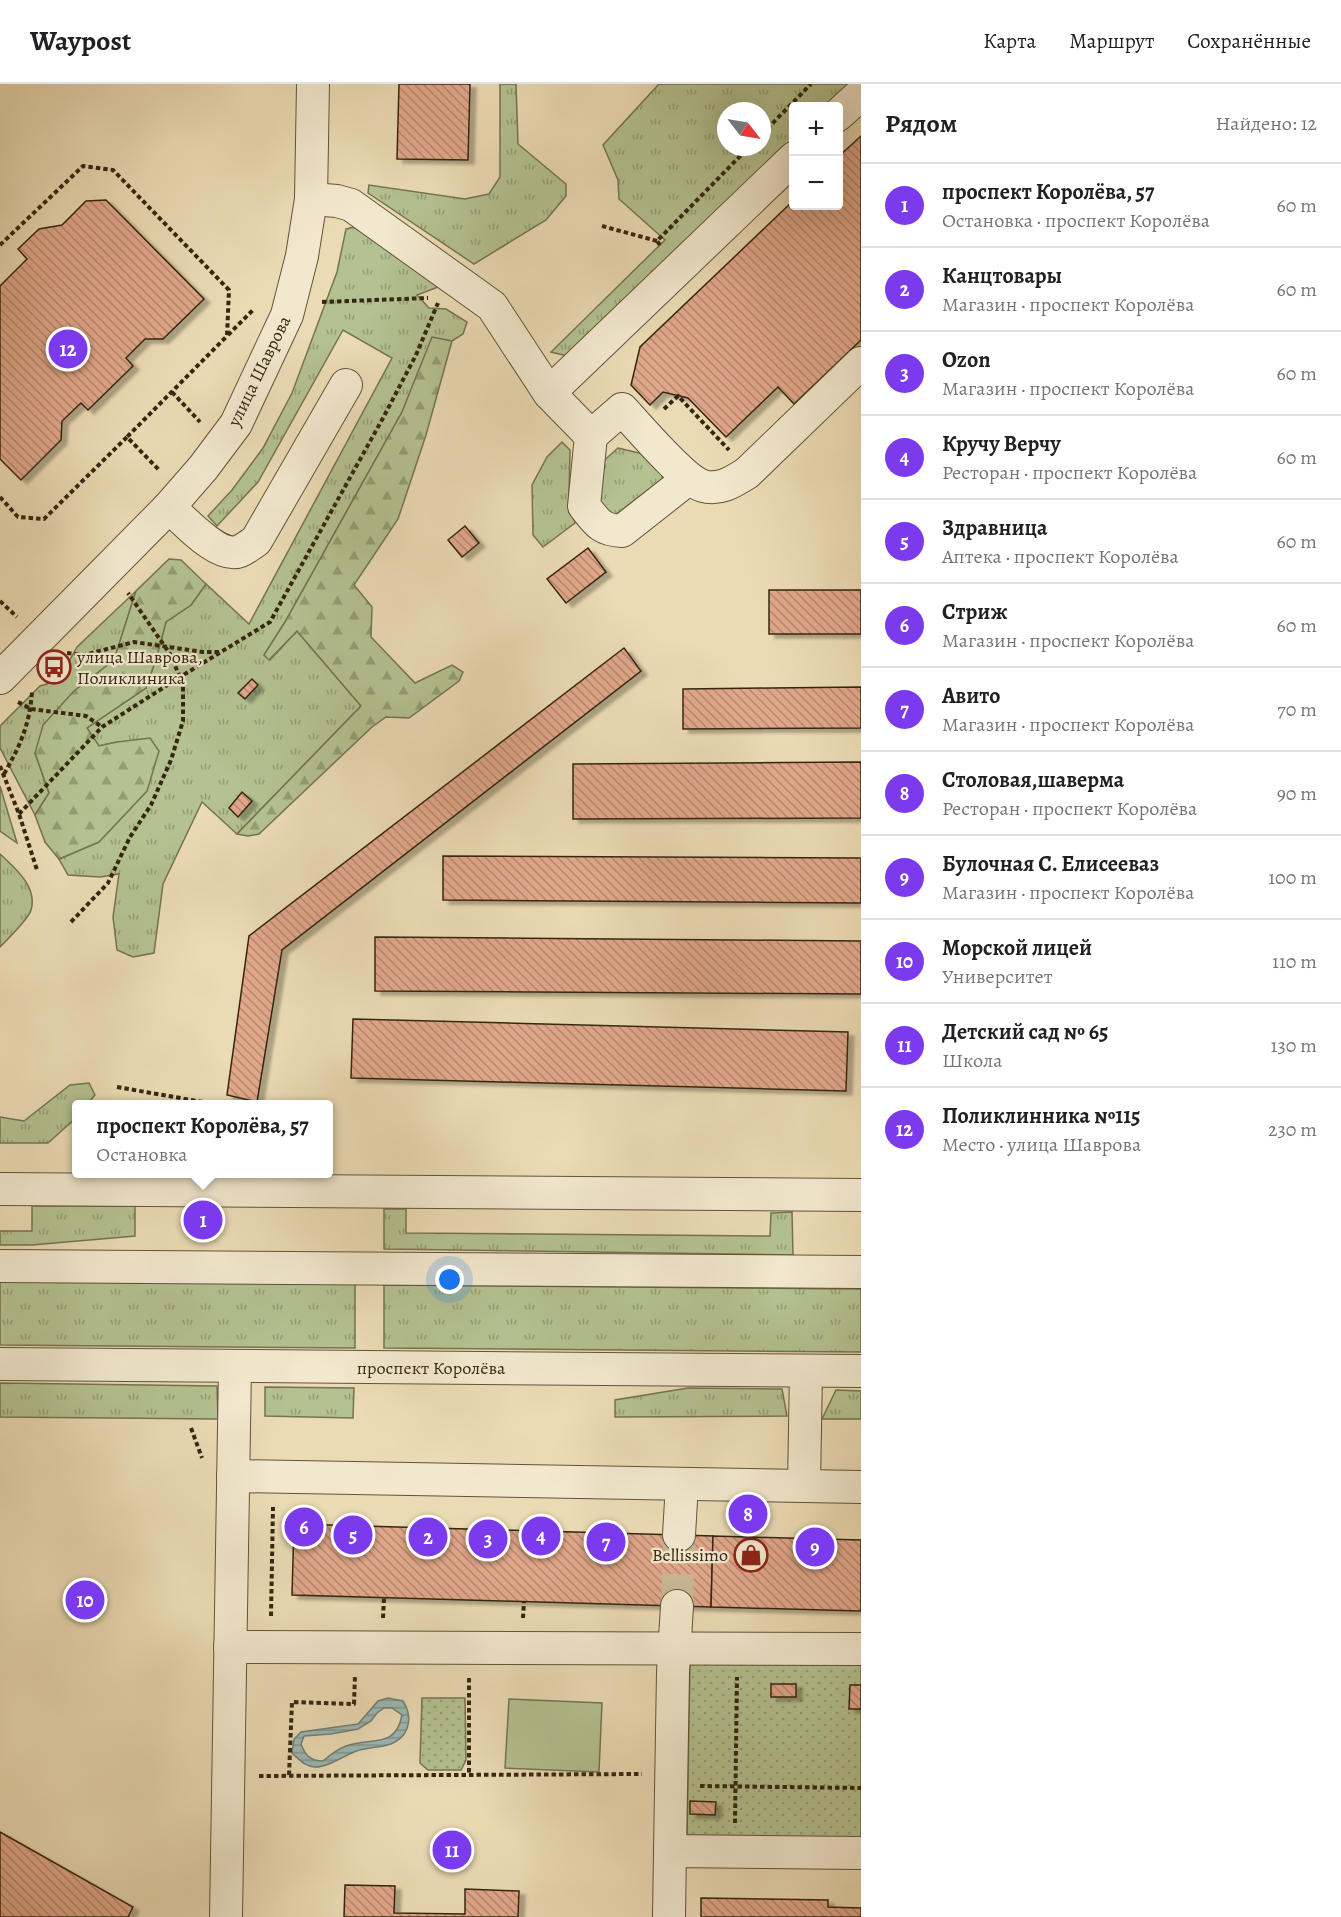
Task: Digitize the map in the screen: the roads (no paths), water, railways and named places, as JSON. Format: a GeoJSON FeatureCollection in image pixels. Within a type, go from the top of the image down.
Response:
{"type":"FeatureCollection","features":[{"type":"Feature","properties":{"kind":"street","name":"улица Шаврова"},"geometry":{"type":"LineString","coordinates":[[8,689],[203,468],[236,423],[287,315],[302,256],[311,199],[313,84]]}},
{"type":"Feature","properties":{"kind":"street"},"geometry":{"type":"LineString","coordinates":[[843,110],[861,94]]}},
{"type":"Feature","properties":{"kind":"street"},"geometry":{"type":"LineString","coordinates":[[549,393],[789,164]]}},
{"type":"Feature","properties":{"kind":"street"},"geometry":{"type":"LineString","coordinates":[[311,199],[337,201],[351,205],[492,306],[549,393],[591,436]]}},
{"type":"Feature","properties":{"kind":"street"},"geometry":{"type":"LineString","coordinates":[[688,479],[622,531],[608,530],[601,526],[584,506],[591,436],[631,401],[688,479],[705,487],[726,486],[747,473],[861,363]]}},
{"type":"Feature","properties":{"kind":"street"},"geometry":{"type":"LineString","coordinates":[[169,507],[204,539],[224,552],[238,552],[256,541],[346,385]]}},
{"type":"Feature","properties":{"kind":"street"},"geometry":{"type":"LineString","coordinates":[[0,1189],[861,1195]]}},
{"type":"Feature","properties":{"kind":"street"},"geometry":{"type":"LineString","coordinates":[[0,1266],[861,1272]]}},
{"type":"Feature","properties":{"kind":"street","name":"проспект Королёва"},"geometry":{"type":"LineString","coordinates":[[0,1364],[861,1371]]}},
{"type":"Feature","properties":{"kind":"street"},"geometry":{"type":"LineString","coordinates":[[226,1917],[235,1366]]}},
{"type":"Feature","properties":{"kind":"street"},"geometry":{"type":"LineString","coordinates":[[804,1486],[806,1371]]}},
{"type":"Feature","properties":{"kind":"street"},"geometry":{"type":"LineString","coordinates":[[233,1476],[861,1487]]}},
{"type":"Feature","properties":{"kind":"street"},"geometry":{"type":"LineString","coordinates":[[680,1535],[682,1484]]}},
{"type":"Feature","properties":{"kind":"street"},"geometry":{"type":"LineString","coordinates":[[669,1917],[677,1606]]}},
{"type":"Feature","properties":{"kind":"street"},"geometry":{"type":"LineString","coordinates":[[230,1647],[861,1649]]}},
{"type":"Feature","properties":{"kind":"street"},"geometry":{"type":"LineString","coordinates":[[670,1851],[861,1853]]}},
{"type":"Feature","properties":{"kind":"water"},"geometry":{"type":"Polygon","coordinates":[[[388,1698],[403,1701],[406,1706],[409,1718],[407,1729],[395,1742],[359,1750],[320,1767],[305,1764],[292,1753],[294,1739],[301,1732],[358,1724],[378,1701],[388,1698]],[[384,1708],[371,1721],[358,1729],[304,1736],[301,1744],[311,1759],[323,1761],[346,1746],[381,1740],[394,1733],[399,1726],[402,1715],[392,1708],[384,1708]]]}},
{"type":"Feature","properties":{"kind":"tunnel"},"geometry":{"type":"LineString","coordinates":[[677,1606],[679,1535]]}},
{"type":"Feature","properties":{"kind":"place","name":"Поликлинника №115"},"geometry":{"type":"Point","coordinates":[68,349]}},
{"type":"Feature","properties":{"kind":"place","name":"улица Шаврова, Поликлиника"},"geometry":{"type":"Point","coordinates":[54,667]}},
{"type":"Feature","properties":{"kind":"place","name":"проспект Королёва, 57"},"geometry":{"type":"Point","coordinates":[203,1220]}},
{"type":"Feature","properties":{"kind":"place","name":"Столовая,шаверма"},"geometry":{"type":"Point","coordinates":[748,1514]}},
{"type":"Feature","properties":{"kind":"place","name":"Стриж"},"geometry":{"type":"Point","coordinates":[304,1527]}},
{"type":"Feature","properties":{"kind":"place","name":"Здравница"},"geometry":{"type":"Point","coordinates":[353,1535]}},
{"type":"Feature","properties":{"kind":"place","name":"Кручу Верчу"},"geometry":{"type":"Point","coordinates":[541,1536]}},
{"type":"Feature","properties":{"kind":"place","name":"Канцтовары"},"geometry":{"type":"Point","coordinates":[428,1537]}},
{"type":"Feature","properties":{"kind":"place","name":"Ozon"},"geometry":{"type":"Point","coordinates":[488,1539]}},
{"type":"Feature","properties":{"kind":"place","name":"Авито"},"geometry":{"type":"Point","coordinates":[606,1542]}},
{"type":"Feature","properties":{"kind":"place","name":"Булочная С. Елисееваз"},"geometry":{"type":"Point","coordinates":[815,1547]}},
{"type":"Feature","properties":{"kind":"place","name":"Bellissimo"},"geometry":{"type":"Point","coordinates":[751,1555]}},
{"type":"Feature","properties":{"kind":"place","name":"Морской лицей"},"geometry":{"type":"Point","coordinates":[85,1600]}},
{"type":"Feature","properties":{"kind":"place","name":"Детский сад № 65"},"geometry":{"type":"Point","coordinates":[452,1850]}}]}
